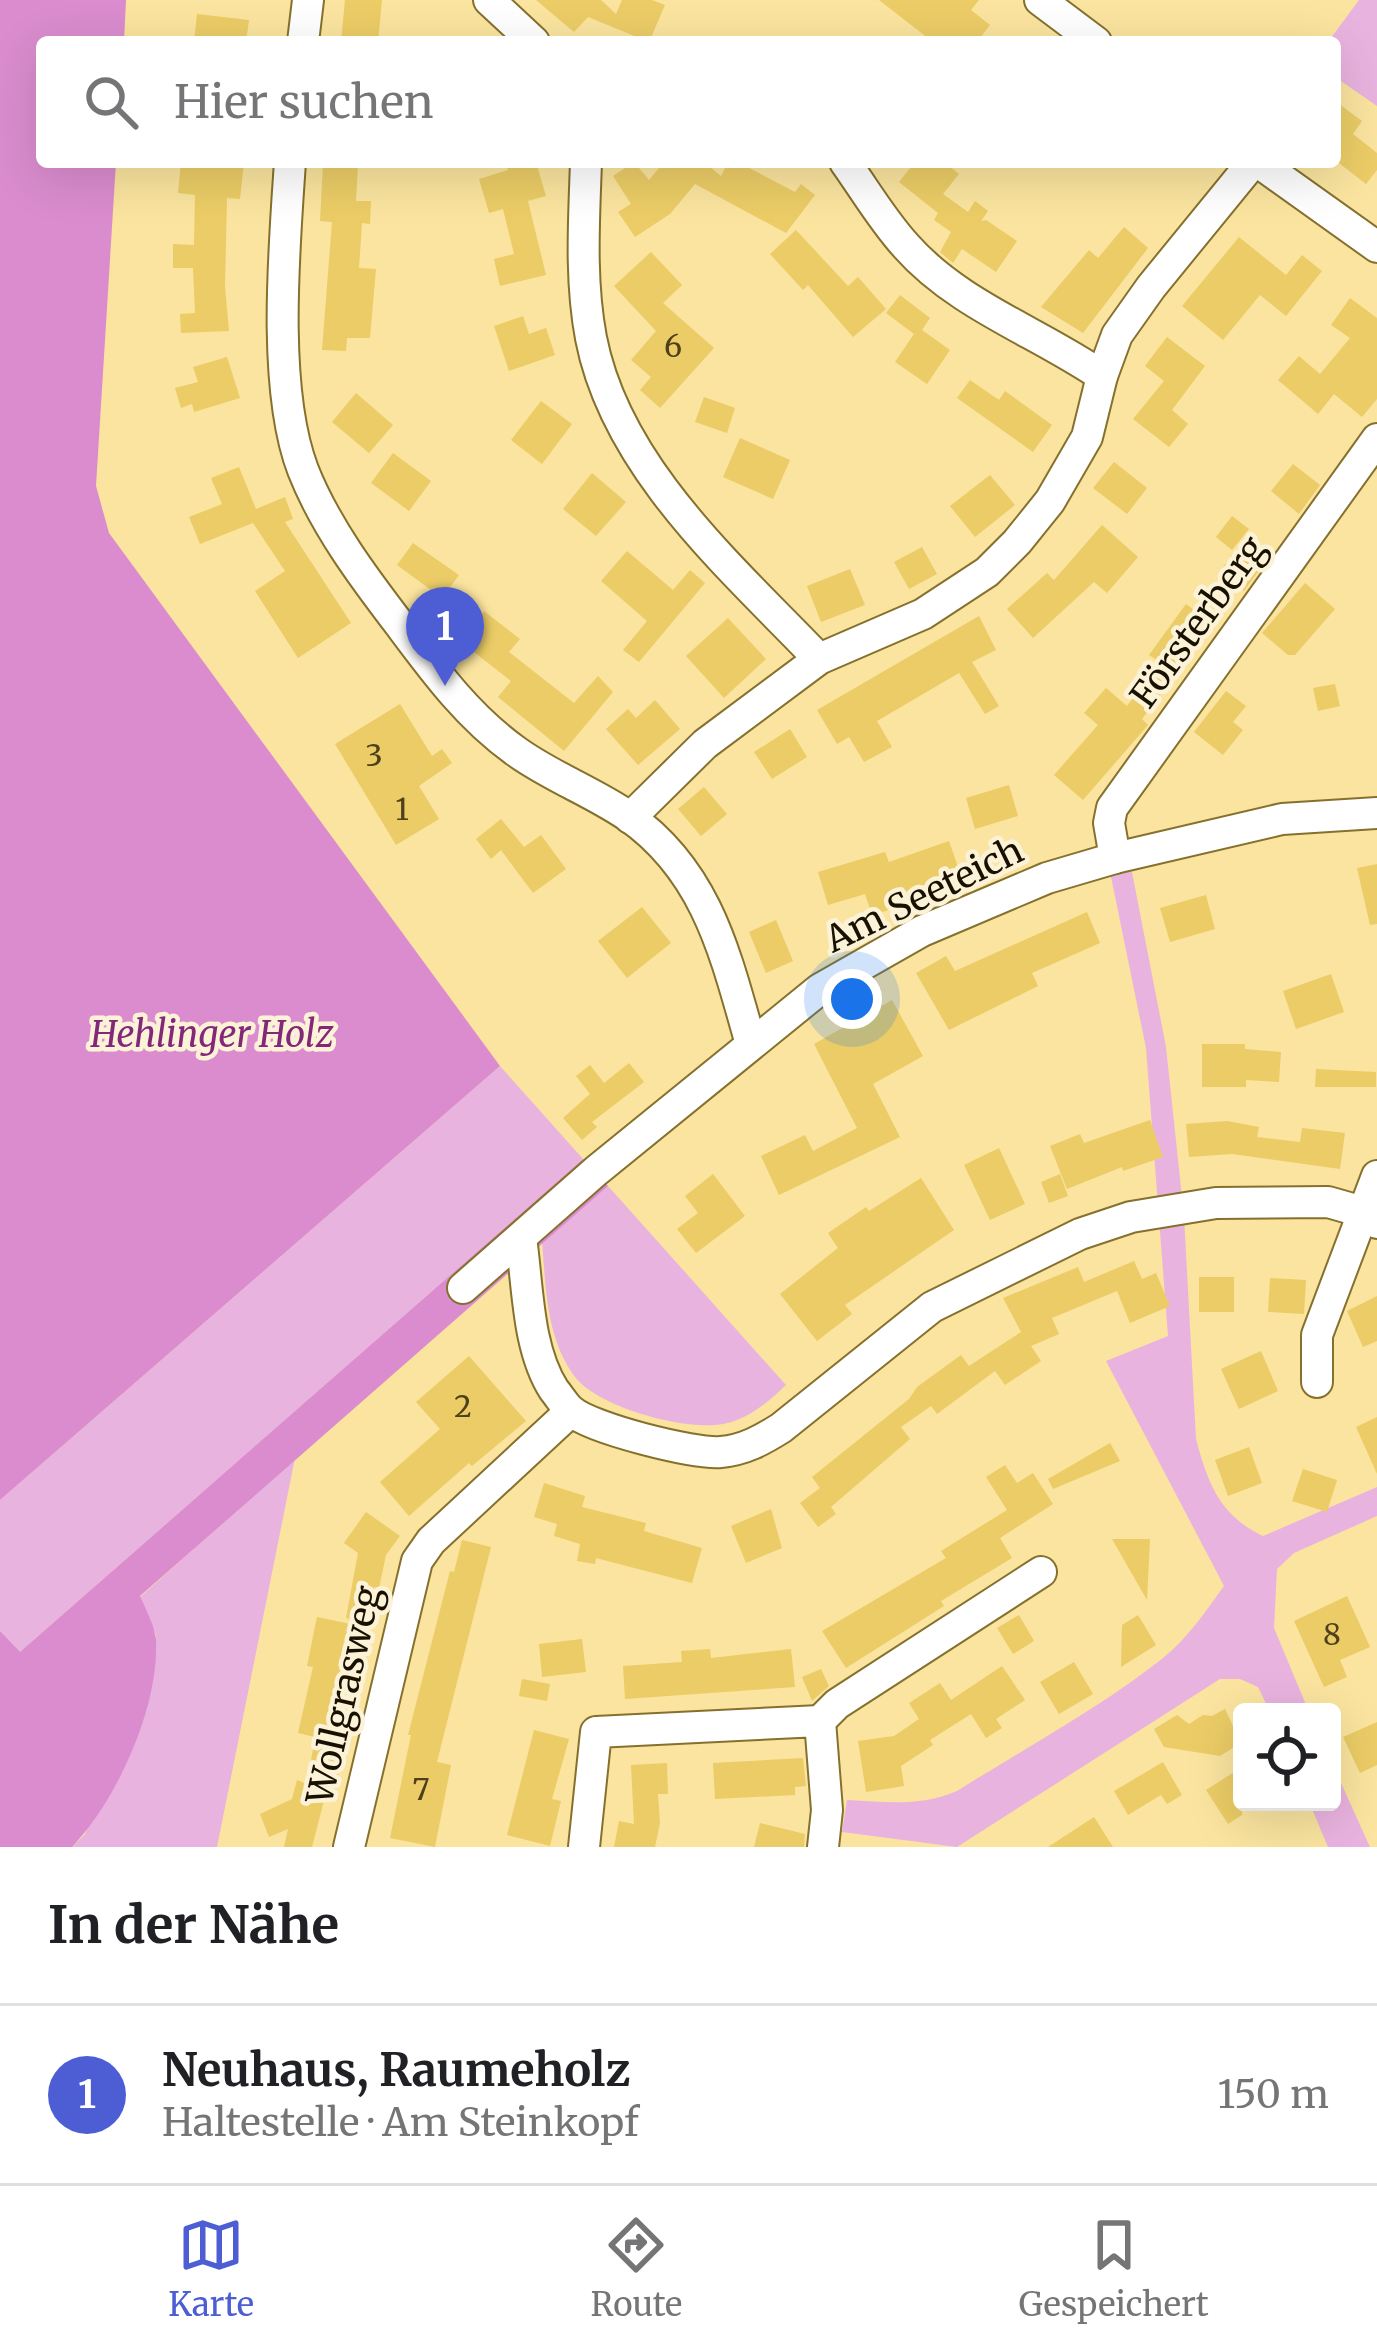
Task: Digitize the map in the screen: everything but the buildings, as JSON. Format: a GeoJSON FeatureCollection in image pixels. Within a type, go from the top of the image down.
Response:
{"type":"FeatureCollection","features":[{"type":"Feature","properties":{"kind":"street"},"geometry":{"type":"LineString","coordinates":[[304,36],[308,0]]}},
{"type":"Feature","properties":{"kind":"street"},"geometry":{"type":"LineString","coordinates":[[489,0],[528,36]]}},
{"type":"Feature","properties":{"kind":"street"},"geometry":{"type":"LineString","coordinates":[[1040,0],[1088,36]]}},
{"type":"Feature","properties":{"kind":"street"},"geometry":{"type":"LineString","coordinates":[[290,168],[286,402],[314,497],[374,590],[470,712],[517,752],[630,818],[695,886],[721,940],[751,1044]]}},
{"type":"Feature","properties":{"kind":"street"},"geometry":{"type":"LineString","coordinates":[[586,168],[585,292],[592,340],[612,400],[661,486],[698,535],[819,659]]}},
{"type":"Feature","properties":{"kind":"street"},"geometry":{"type":"LineString","coordinates":[[849,168],[906,246],[934,272],[962,294],[1058,346],[1102,376]]}},
{"type":"Feature","properties":{"kind":"street"},"geometry":{"type":"LineString","coordinates":[[630,818],[705,744],[819,659],[923,614],[987,572],[1017,542],[1050,501],[1087,436],[1118,335],[1150,286],[1250,168]]}},
{"type":"Feature","properties":{"kind":"street"},"geometry":{"type":"LineString","coordinates":[[1264,168],[1377,247]]}},
{"type":"Feature","properties":{"kind":"street","name":"Försterberg"},"geometry":{"type":"LineString","coordinates":[[1115,858],[1108,823],[1112,808],[1377,440]]}},
{"type":"Feature","properties":{"kind":"street","name":"Am Seeteich"},"geometry":{"type":"LineString","coordinates":[[464,1288],[596,1171],[820,989],[922,931],[1048,878],[1115,858],[1282,819],[1377,813]]}},
{"type":"Feature","properties":{"kind":"street"},"geometry":{"type":"LineString","coordinates":[[1317,1382],[1317,1335],[1370,1217],[1377,1176]]}},
{"type":"Feature","properties":{"kind":"street"},"geometry":{"type":"LineString","coordinates":[[521,1238],[540,1359],[553,1388],[572,1412],[597,1424],[689,1450],[736,1450],[781,1428],[932,1307],[1080,1234],[1151,1213],[1216,1203],[1328,1202],[1370,1217]]}},
{"type":"Feature","properties":{"kind":"street","name":"Wollgrasweg"},"geometry":{"type":"LineString","coordinates":[[349,1847],[417,1561],[431,1541],[572,1412]]}},
{"type":"Feature","properties":{"kind":"street"},"geometry":{"type":"LineString","coordinates":[[584,1847],[596,1732],[820,1721],[837,1704],[1041,1572]]}},
{"type":"Feature","properties":{"kind":"street"},"geometry":{"type":"LineString","coordinates":[[820,1721],[827,1810],[823,1847]]}},
{"type":"Feature","properties":{"kind":"shaded area"},"geometry":{"type":"Polygon","coordinates":[[[1359,0],[1377,0],[1377,106],[1341,81],[1341,36],[1332,36],[1359,0]]]}},
{"type":"Feature","properties":{"kind":"shaded area"},"geometry":{"type":"Polygon","coordinates":[[[1110,872],[1132,872],[1166,1047],[1184,1216],[1196,1439],[1211,1483],[1226,1508],[1263,1536],[1377,1487],[1377,1516],[1294,1553],[1277,1569],[1274,1628],[1305,1703],[1266,1703],[1258,1687],[1240,1679],[1220,1679],[957,1847],[842,1832],[847,1800],[916,1801],[957,1791],[1088,1711],[1172,1650],[1224,1586],[1106,1361],[1168,1336],[1146,1048],[1110,872]]]}},
{"type":"Feature","properties":{"kind":"shaded area"},"geometry":{"type":"Polygon","coordinates":[[[500,1066],[583,1159],[19,1653],[0,1631],[0,1500],[500,1066]]]}},
{"type":"Feature","properties":{"kind":"shaded area"},"geometry":{"type":"Polygon","coordinates":[[[608,1186],[786,1385],[758,1409],[723,1424],[688,1424],[623,1407],[575,1377],[553,1329],[542,1242],[608,1186]]]}},
{"type":"Feature","properties":{"kind":"shaded area"},"geometry":{"type":"Polygon","coordinates":[[[295,1458],[217,1847],[72,1847],[85,1834],[156,1635],[140,1597],[295,1458]]]}},
{"type":"Feature","properties":{"kind":"shaded area"},"geometry":{"type":"Polygon","coordinates":[[[1341,1783],[1370,1847],[1328,1847],[1313,1811],[1341,1811],[1341,1783]]]}},
{"type":"Feature","properties":{"kind":"green space","name":"Hehlinger Holz"},"geometry":{"type":"Polygon","coordinates":[[[0,0],[126,0],[124,36],[36,36],[36,168],[116,168],[96,486],[109,533],[500,1066],[0,1500],[0,0]]]}},
{"type":"Feature","properties":{"kind":"green space"},"geometry":{"type":"Polygon","coordinates":[[[583,1159],[608,1186],[140,1596],[155,1635],[155,1667],[143,1723],[119,1779],[72,1847],[0,1847],[0,1631],[20,1652],[583,1159]]]}},
{"type":"Feature","properties":{"kind":"place","name":"Neuhaus, Raumeholz"},"geometry":{"type":"Point","coordinates":[445,686]}}]}
